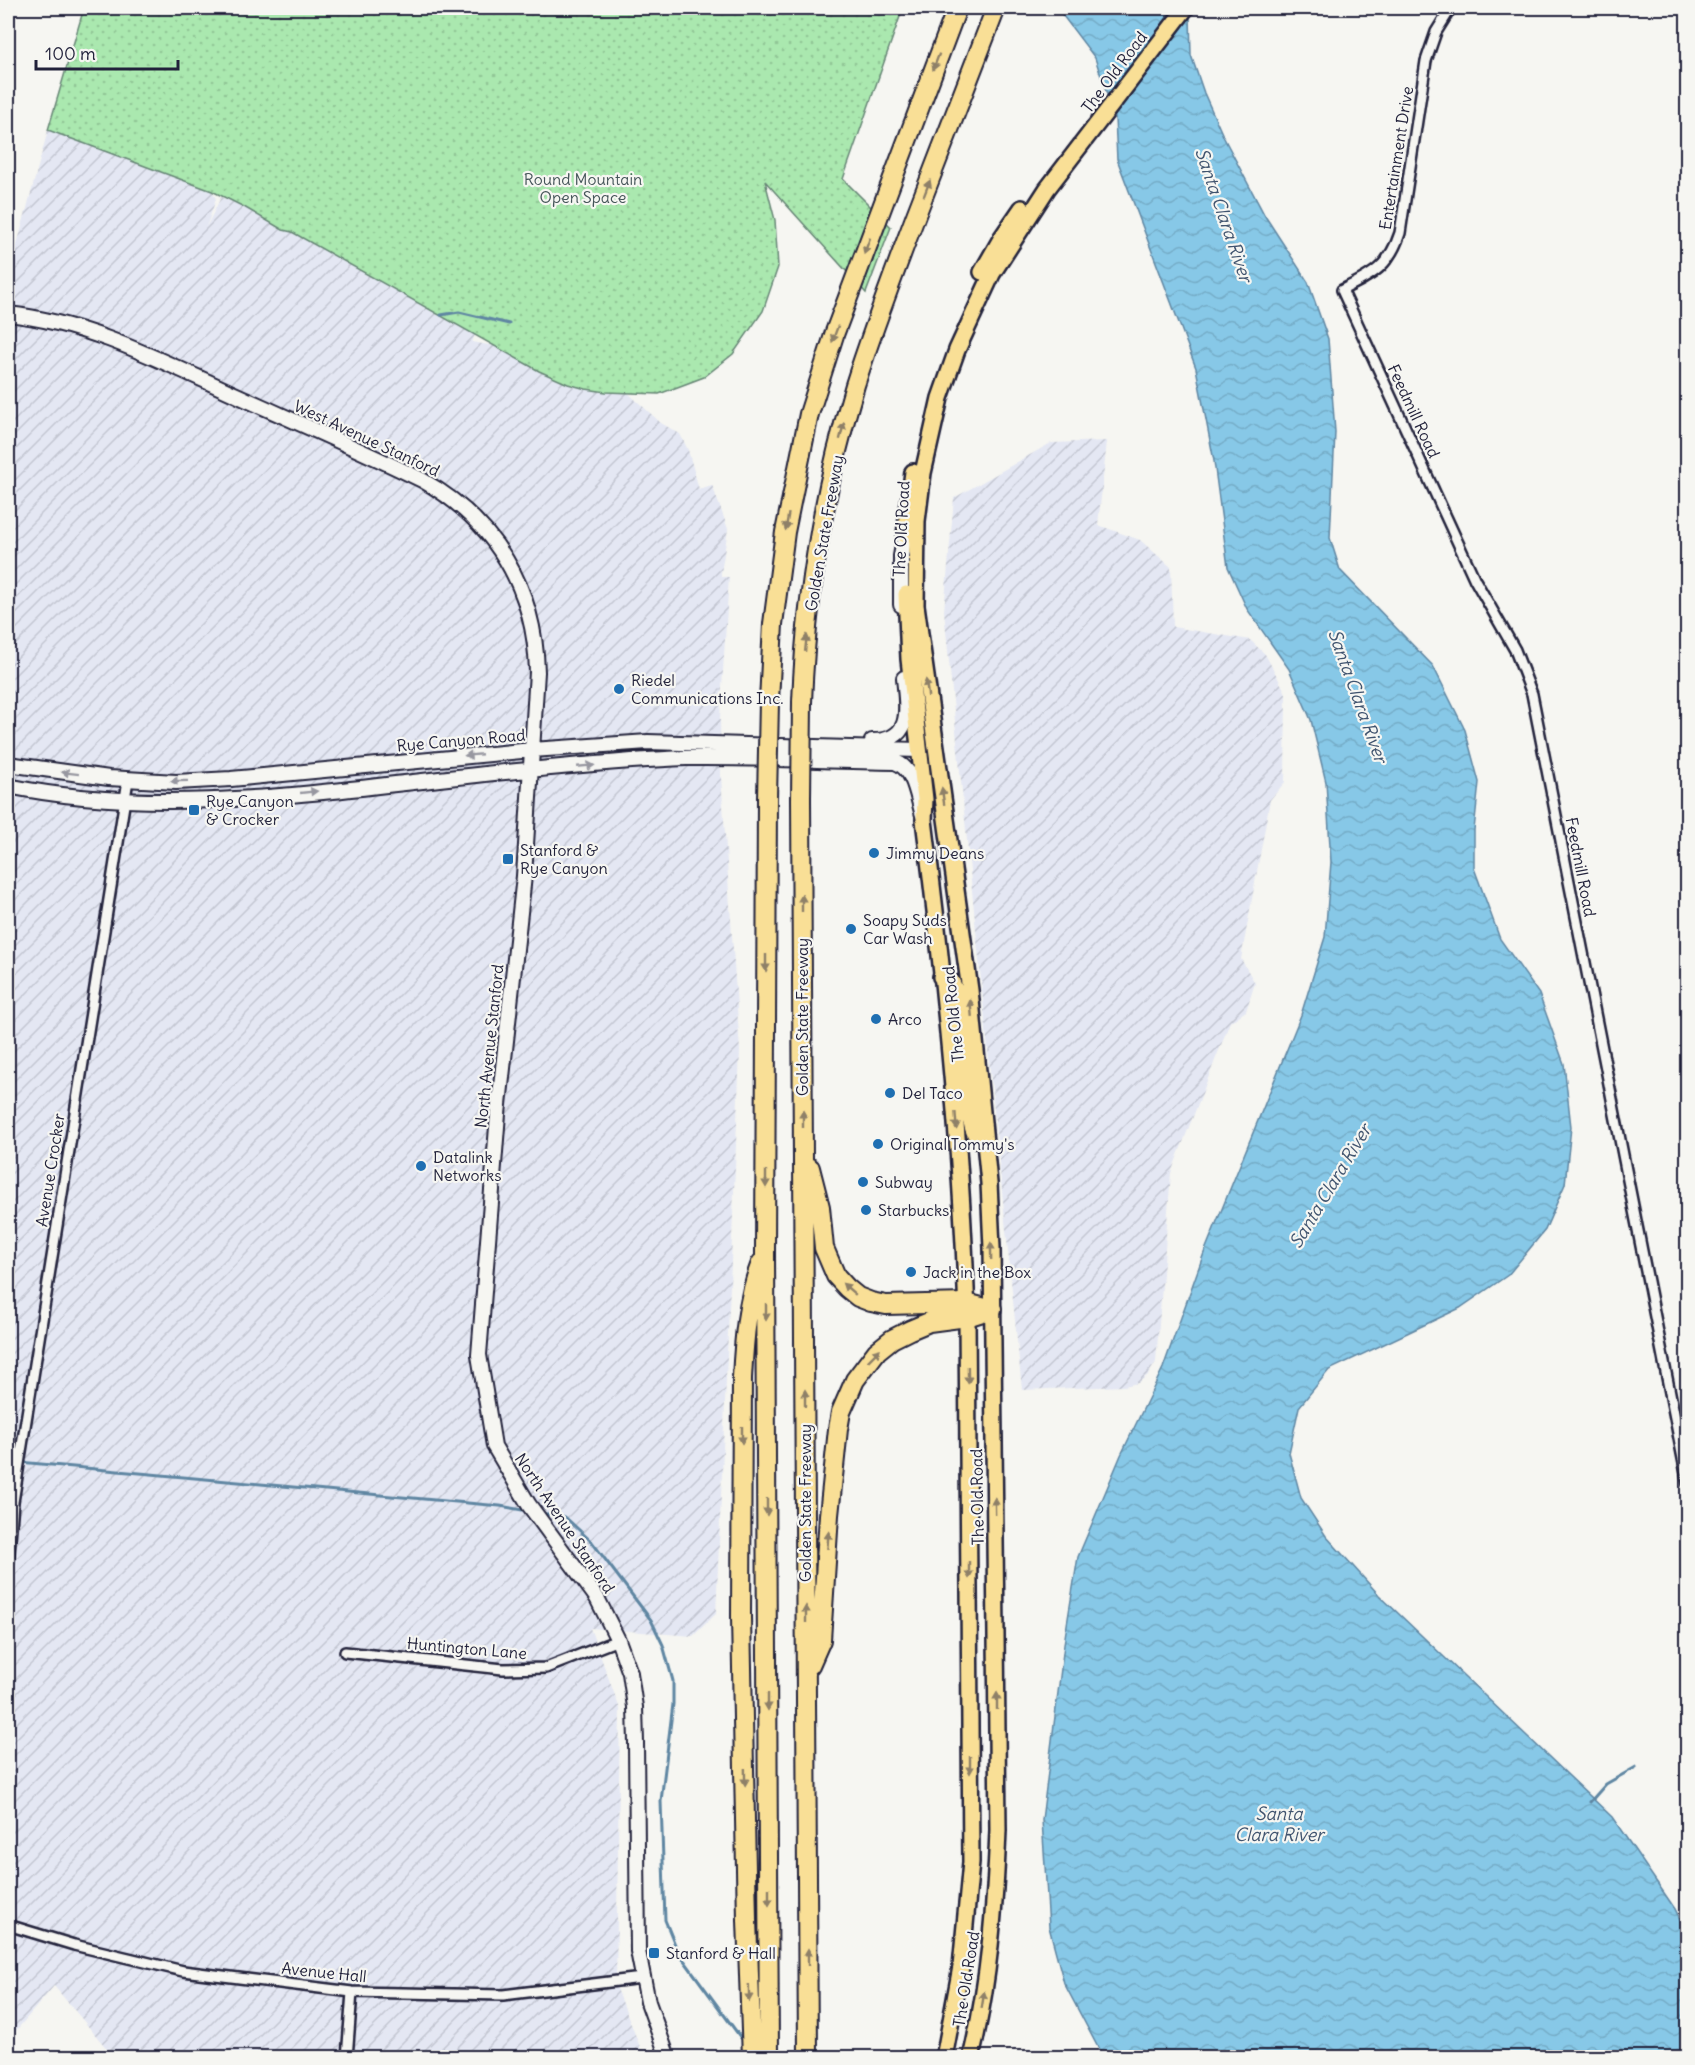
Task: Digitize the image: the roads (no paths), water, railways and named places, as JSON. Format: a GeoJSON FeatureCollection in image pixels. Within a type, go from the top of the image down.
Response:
{"type":"FeatureCollection","features":[{"type":"Feature","properties":{"kind":"highway"},"geometry":{"type":"LineString","coordinates":[[770,2058],[765,1254],[766,799],[773,624],[783,544],[794,482],[821,373],[957,8]]}},
{"type":"Feature","properties":{"kind":"highway","name":"Golden State Freeway"},"geometry":{"type":"LineString","coordinates":[[808,2058],[801,799],[804,669],[813,581],[826,497],[853,393],[882,307],[996,8]]}},
{"type":"Feature","properties":{"kind":"highway"},"geometry":{"type":"LineString","coordinates":[[803,1144],[820,1207],[824,1248],[836,1276],[847,1288],[858,1297],[886,1305],[966,1310],[992,1309]]}},
{"type":"Feature","properties":{"kind":"highway"},"geometry":{"type":"LineString","coordinates":[[752,2058],[741,1617],[742,1378],[754,1282],[765,1254]]}},
{"type":"Feature","properties":{"kind":"highway"},"geometry":{"type":"LineString","coordinates":[[806,1672],[821,1640],[832,1484],[840,1421],[846,1397],[865,1365],[892,1339],[929,1322],[966,1310]]}},
{"type":"Feature","properties":{"kind":"main road","name":"The Old Road"},"geometry":{"type":"LineString","coordinates":[[1078,141],[1174,8]]}},
{"type":"Feature","properties":{"kind":"main road","name":"The Old Road"},"geometry":{"type":"LineString","coordinates":[[944,2058],[961,1967],[969,1895],[970,1862],[966,1310],[963,1221],[952,1063],[924,820],[925,799],[909,659],[905,591],[905,535],[915,463],[927,409],[954,346],[961,314],[1002,237],[1186,8]]}},
{"type":"Feature","properties":{"kind":"main road","name":"West Avenue Stanford"},"geometry":{"type":"LineString","coordinates":[[8,314],[75,327],[140,352],[408,473],[437,489],[466,510],[499,547],[512,568],[531,624],[537,672],[532,750]]}},
{"type":"Feature","properties":{"kind":"main road","name":"The Old Road"},"geometry":{"type":"LineString","coordinates":[[947,365],[923,473],[917,521],[916,604],[970,990],[990,1204],[997,1864],[982,2009],[971,2058]]}},
{"type":"Feature","properties":{"kind":"main road"},"geometry":{"type":"LineString","coordinates":[[731,745],[881,741],[898,733],[906,720],[907,706],[901,629],[901,556],[905,535]]}},
{"type":"Feature","properties":{"kind":"main road","name":"Rye Canyon Road"},"geometry":{"type":"LineString","coordinates":[[8,764],[128,780],[176,782],[231,779],[532,750],[648,742],[919,750]]}},
{"type":"Feature","properties":{"kind":"main road","name":"Rye Canyon Road"},"geometry":{"type":"LineString","coordinates":[[675,759],[684,751],[906,754],[936,746]]}},
{"type":"Feature","properties":{"kind":"main road","name":"North Avenue Stanford"},"geometry":{"type":"LineString","coordinates":[[532,750],[524,876],[498,1114],[479,1355],[494,1446],[529,1505],[597,1598],[618,1640],[630,1673],[635,1707],[638,1951],[648,2002],[668,2058]]}},
{"type":"Feature","properties":{"kind":"main road","name":"Rye Canyon Road"},"geometry":{"type":"LineString","coordinates":[[8,786],[58,794],[125,800],[222,800],[530,770],[675,759],[895,762],[907,768],[912,777],[924,820]]}},
{"type":"Feature","properties":{"kind":"main road"},"geometry":{"type":"LineString","coordinates":[[941,977],[952,982],[956,992],[964,1056],[968,1063],[977,1066]]}},
{"type":"Feature","properties":{"kind":"main road"},"geometry":{"type":"LineString","coordinates":[[952,1063],[968,1077],[971,1121],[975,1137],[985,1145]]}},
{"type":"Feature","properties":{"kind":"street","name":"Entertainment Drive"},"geometry":{"type":"LineString","coordinates":[[1342,290],[1371,276],[1382,267],[1396,246],[1400,233],[1426,61],[1436,33],[1451,8]]}},
{"type":"Feature","properties":{"kind":"street","name":"Feedmill Road"},"geometry":{"type":"LineString","coordinates":[[1342,290],[1475,580],[1515,650],[1532,694],[1688,1484]]}},
{"type":"Feature","properties":{"kind":"street","name":"Avenue Crocker"},"geometry":{"type":"LineString","coordinates":[[8,1566],[18,1473],[128,780]]}},
{"type":"Feature","properties":{"kind":"street","name":"Huntington Lane"},"geometry":{"type":"LineString","coordinates":[[345,1652],[503,1669],[546,1668],[618,1640]]}},
{"type":"Feature","properties":{"kind":"street","name":"Avenue Hall"},"geometry":{"type":"LineString","coordinates":[[8,1925],[74,1945],[183,1971],[352,1992],[501,1995],[642,1978]]}},
{"type":"Feature","properties":{"kind":"street"},"geometry":{"type":"LineString","coordinates":[[347,2058],[352,1992]]}},
{"type":"Feature","properties":{"kind":"water","name":"Santa Clara River"},"geometry":{"type":"Polygon","coordinates":[[[1057,8],[1188,8],[1191,55],[1204,93],[1224,138],[1265,216],[1308,282],[1328,339],[1335,432],[1330,538],[1340,570],[1433,666],[1465,730],[1479,782],[1474,830],[1474,868],[1500,939],[1539,994],[1564,1064],[1571,1127],[1565,1184],[1545,1230],[1508,1275],[1460,1308],[1329,1370],[1299,1407],[1289,1453],[1301,1498],[1326,1536],[1379,1595],[1612,1817],[1675,1909],[1687,1933],[1687,2057],[1103,2057],[1064,1983],[1049,1927],[1042,1820],[1065,1637],[1078,1557],[1121,1455],[1163,1368],[1204,1253],[1301,1015],[1325,937],[1331,862],[1326,782],[1311,720],[1289,669],[1247,609],[1228,567],[1214,461],[1196,368],[1117,159],[1115,118],[1095,58],[1057,8]]]}},
{"type":"Feature","properties":{"kind":"waterway"},"geometry":{"type":"LineString","coordinates":[[441,315],[459,312],[509,324]]}},
{"type":"Feature","properties":{"kind":"waterway"},"geometry":{"type":"LineString","coordinates":[[8,1461],[500,1506],[528,1511]]}},
{"type":"Feature","properties":{"kind":"waterway"},"geometry":{"type":"LineString","coordinates":[[541,1513],[565,1517],[592,1542],[651,1620],[663,1645],[673,1681],[673,1704],[661,1801],[665,1920],[678,1952],[741,2038]]}},
{"type":"Feature","properties":{"kind":"waterway"},"geometry":{"type":"LineString","coordinates":[[1590,1802],[1606,1784],[1636,1767]]}},
{"type":"Feature","properties":{"kind":"place","name":"Riedel Communications Inc."},"geometry":{"type":"Point","coordinates":[619,689]}},
{"type":"Feature","properties":{"kind":"place","name":"Rye Canyon & Crocker"},"geometry":{"type":"Point","coordinates":[194,810]}},
{"type":"Feature","properties":{"kind":"place","name":"Jimmy Deans"},"geometry":{"type":"Point","coordinates":[874,853]}},
{"type":"Feature","properties":{"kind":"place","name":"Stanford & Rye Canyon"},"geometry":{"type":"Point","coordinates":[508,859]}},
{"type":"Feature","properties":{"kind":"place","name":"Soapy Suds Car Wash"},"geometry":{"type":"Point","coordinates":[851,929]}},
{"type":"Feature","properties":{"kind":"place","name":"Arco"},"geometry":{"type":"Point","coordinates":[876,1019]}},
{"type":"Feature","properties":{"kind":"place","name":"Del Taco"},"geometry":{"type":"Point","coordinates":[890,1093]}},
{"type":"Feature","properties":{"kind":"place","name":"Original Tommy's"},"geometry":{"type":"Point","coordinates":[878,1144]}},
{"type":"Feature","properties":{"kind":"place","name":"Datalink Networks"},"geometry":{"type":"Point","coordinates":[421,1166]}},
{"type":"Feature","properties":{"kind":"place","name":"Subway"},"geometry":{"type":"Point","coordinates":[863,1182]}},
{"type":"Feature","properties":{"kind":"place","name":"Starbucks"},"geometry":{"type":"Point","coordinates":[866,1210]}},
{"type":"Feature","properties":{"kind":"place","name":"Jack in the Box"},"geometry":{"type":"Point","coordinates":[911,1272]}},
{"type":"Feature","properties":{"kind":"place","name":"Stanford & Hall"},"geometry":{"type":"Point","coordinates":[654,1953]}},
{"type":"Feature","properties":{"kind":"park label","name":"Round Mountain Open Space"},"geometry":{"type":"Point","coordinates":[583,188]}}]}
